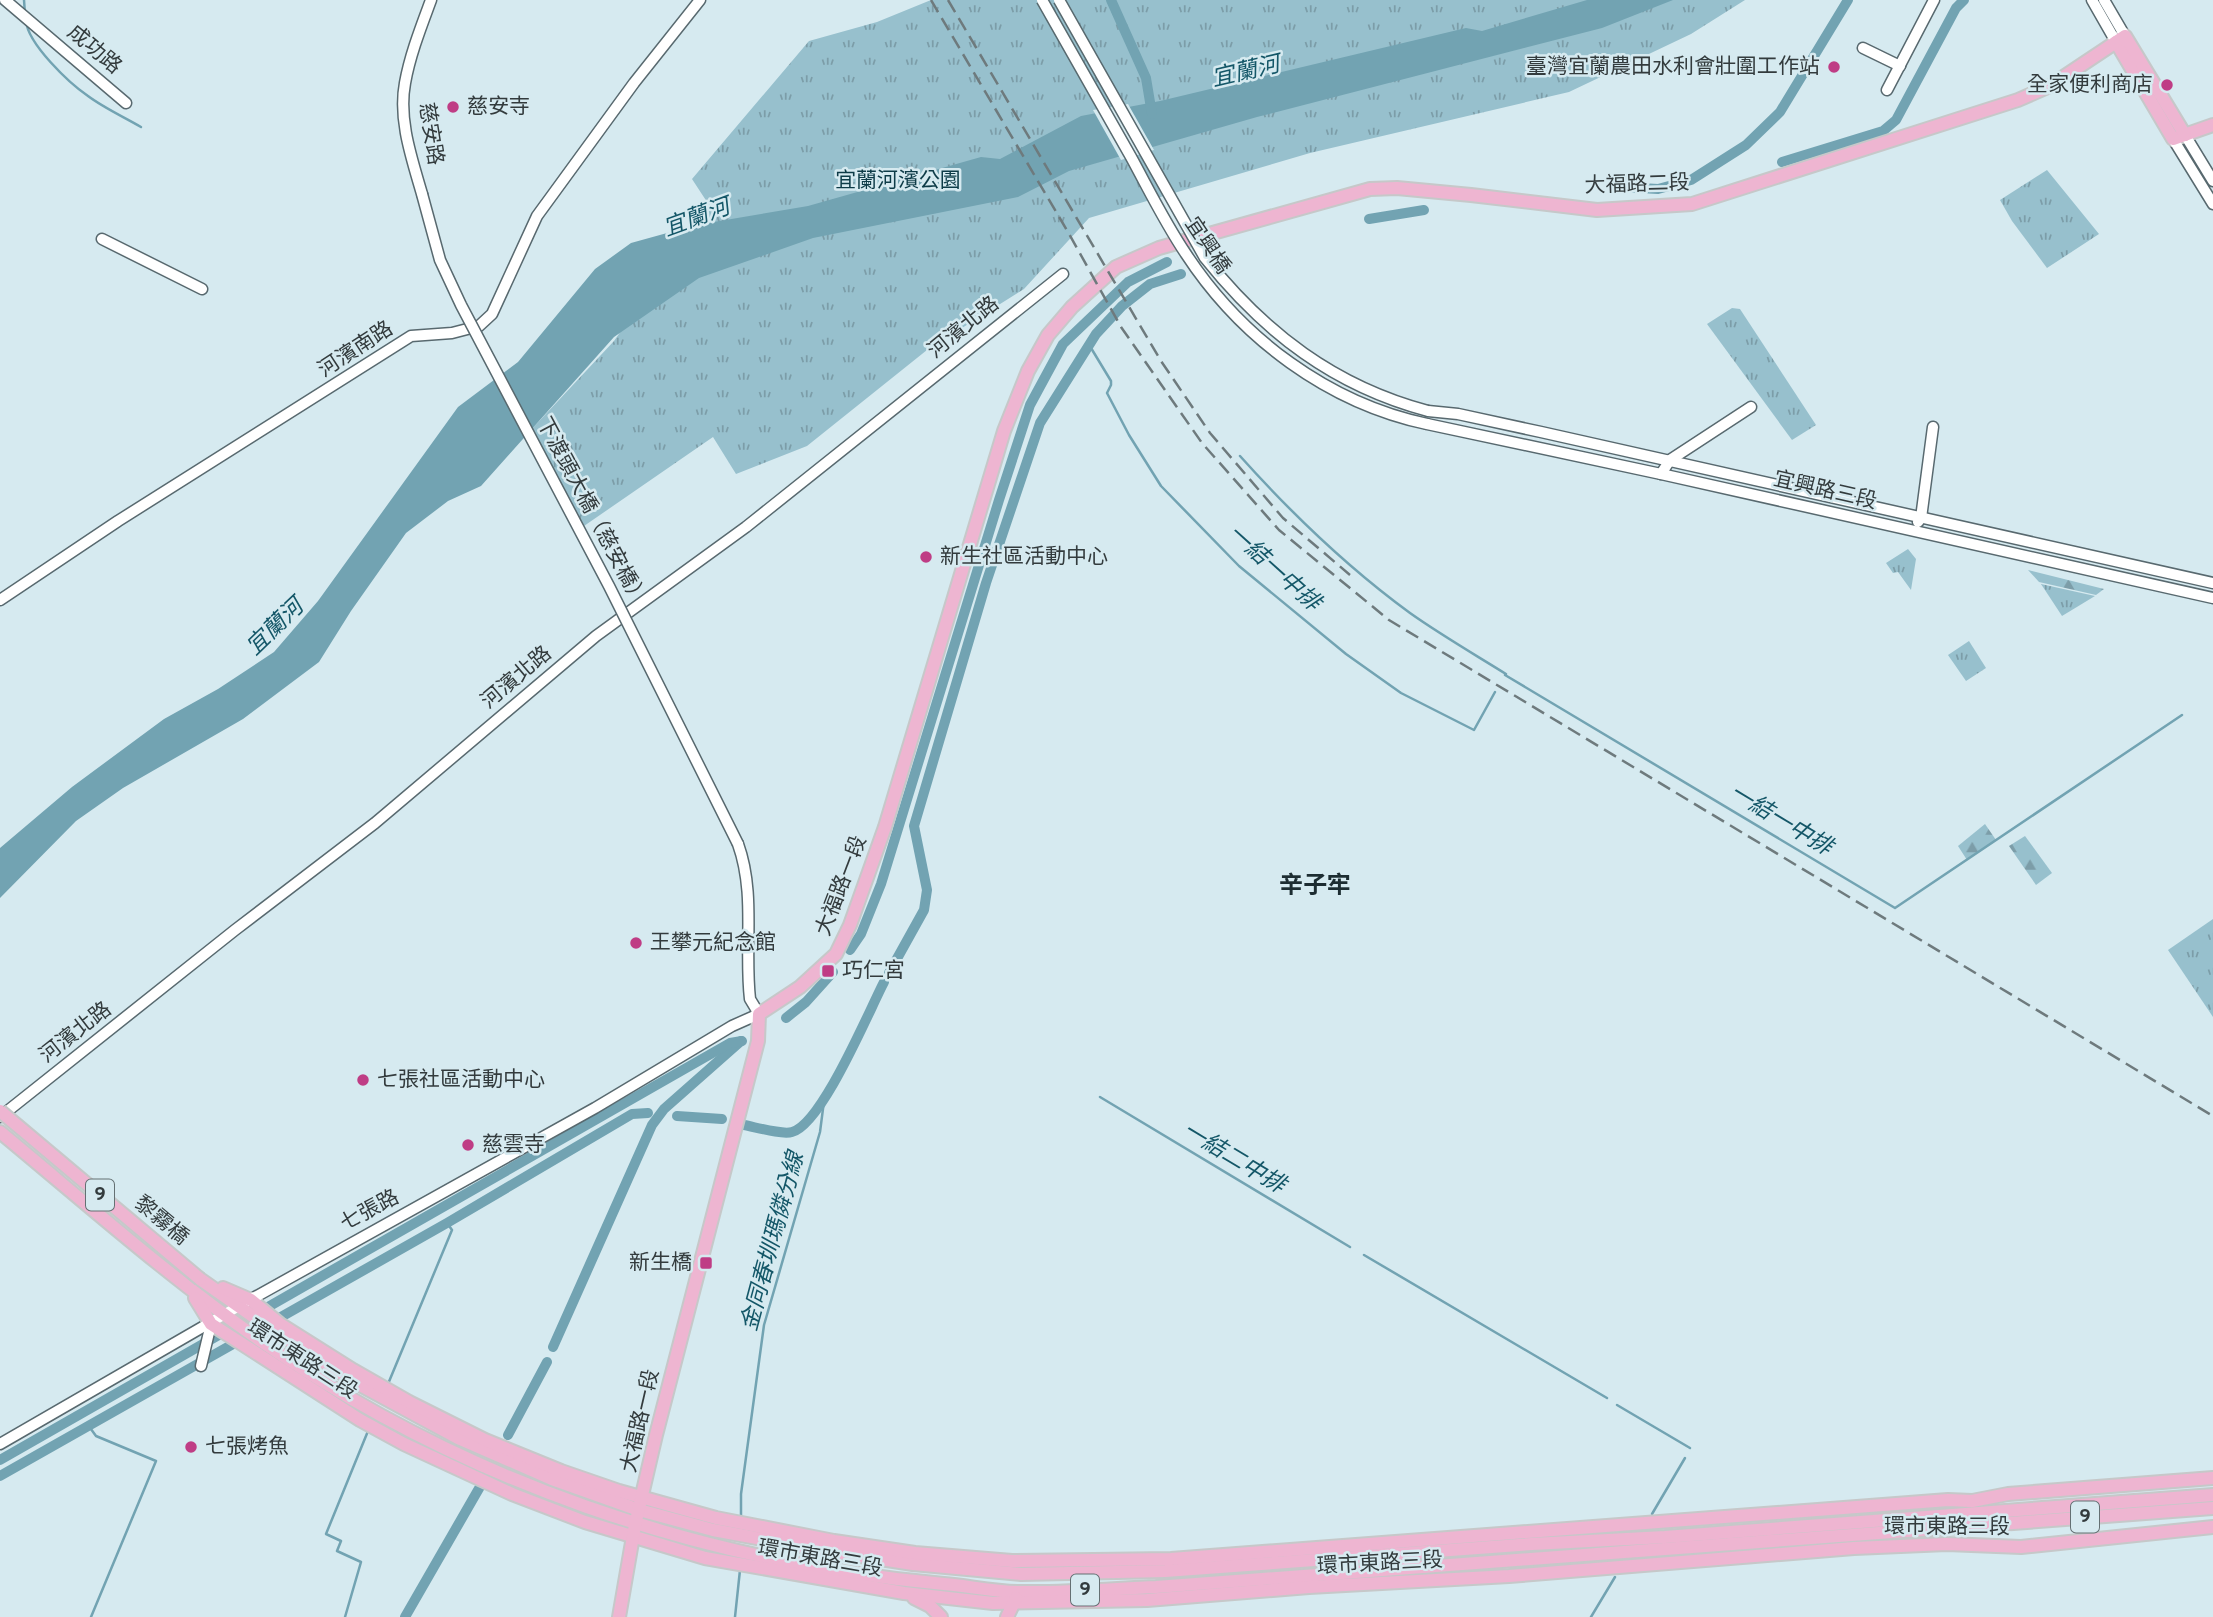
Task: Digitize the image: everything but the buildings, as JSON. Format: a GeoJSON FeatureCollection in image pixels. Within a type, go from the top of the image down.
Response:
{"type":"FeatureCollection","features":[{"type":"Feature","properties":{"kind":"main road"},"geometry":{"type":"LineString","coordinates":[[2120,39],[2179,137],[2213,125]]}},
{"type":"Feature","properties":{"kind":"main road","name":"大福路二段"},"geometry":{"type":"LineString","coordinates":[[1168,246],[1370,189],[1396,188],[1597,210],[1692,204],[2018,100],[2050,86],[2120,39]]}},
{"type":"Feature","properties":{"kind":"main road","name":"大福路一段"},"geometry":{"type":"LineString","coordinates":[[619,1617],[634,1530],[688,1307],[758,1041],[759,1014],[800,987],[836,954],[850,925],[885,827],[1004,431],[1028,371],[1048,335],[1097,283],[1116,267],[1168,246]]}},
{"type":"Feature","properties":{"kind":"main road","name":"黎霧橋"},"geometry":{"type":"LineString","coordinates":[[0,1111],[200,1279]]}},
{"type":"Feature","properties":{"kind":"main road","name":"黎霧橋"},"geometry":{"type":"LineString","coordinates":[[0,1132],[191,1292]]}},
{"type":"Feature","properties":{"kind":"main road","name":"環市東路三段"},"geometry":{"type":"LineString","coordinates":[[200,1279],[245,1303],[277,1328],[398,1396],[485,1440],[641,1504],[713,1530],[914,1564],[1021,1574],[1178,1570],[1665,1537],[1965,1513]]}},
{"type":"Feature","properties":{"kind":"main road","name":"環市東路三段"},"geometry":{"type":"LineString","coordinates":[[191,1292],[320,1380],[407,1430],[518,1482],[705,1558],[904,1593],[993,1603],[1016,1598],[1156,1587],[2213,1508]]}},
{"type":"Feature","properties":{"kind":"main road","name":"環市東路三段"},"geometry":{"type":"LineString","coordinates":[[191,1292],[211,1324],[359,1420],[480,1480],[542,1506],[634,1530],[830,1569],[913,1581],[999,1589],[1016,1598],[1147,1600],[1308,1587],[1509,1576],[1854,1548],[1947,1544],[2021,1547],[2213,1527]]}},
{"type":"Feature","properties":{"kind":"main road","name":"環市東路三段"},"geometry":{"type":"LineString","coordinates":[[641,1504],[834,1541],[915,1553],[1013,1561],[1171,1559],[1948,1500],[1972,1501],[2008,1494],[2213,1478]]}},
{"type":"Feature","properties":{"kind":"main road","name":"9"},"geometry":{"type":"LineString","coordinates":[[1965,1513],[2080,1507],[2213,1495]]}},
{"type":"Feature","properties":{"kind":"main road"},"geometry":{"type":"LineString","coordinates":[[987,1617],[1004,1573],[1013,1561],[1021,1574],[1016,1598],[1007,1617]]}},
{"type":"Feature","properties":{"kind":"main road"},"geometry":{"type":"LineString","coordinates":[[830,1569],[880,1589]]}},
{"type":"Feature","properties":{"kind":"main road"},"geometry":{"type":"LineString","coordinates":[[904,1593],[930,1606],[941,1617]]}},
{"type":"Feature","properties":{"kind":"street","name":"成功路"},"geometry":{"type":"LineString","coordinates":[[5,0],[126,103]]}},
{"type":"Feature","properties":{"kind":"street","name":"慈安路"},"geometry":{"type":"LineString","coordinates":[[422,194],[407,133],[404,102],[405,83],[431,0]]}},
{"type":"Feature","properties":{"kind":"street","name":"河濱南路"},"geometry":{"type":"LineString","coordinates":[[0,600],[118,521],[411,337],[452,333],[479,326],[492,314],[537,216],[634,83],[699,0]]}},
{"type":"Feature","properties":{"kind":"street","name":"宜興橋"},"geometry":{"type":"LineString","coordinates":[[1042,0],[1186,255],[1230,310],[1259,337],[1317,381],[1366,407],[1427,424]]}},
{"type":"Feature","properties":{"kind":"street","name":"宜興橋"},"geometry":{"type":"LineString","coordinates":[[1059,0],[1205,258],[1231,291],[1307,356],[1375,394],[1428,411]]}},
{"type":"Feature","properties":{"kind":"street"},"geometry":{"type":"LineString","coordinates":[[1887,90],[1934,0]]}},
{"type":"Feature","properties":{"kind":"street"},"geometry":{"type":"LineString","coordinates":[[2092,0],[2120,39]]}},
{"type":"Feature","properties":{"kind":"street"},"geometry":{"type":"LineString","coordinates":[[2104,0],[2120,39]]}},
{"type":"Feature","properties":{"kind":"street"},"geometry":{"type":"LineString","coordinates":[[1863,48],[1900,66]]}},
{"type":"Feature","properties":{"kind":"street"},"geometry":{"type":"LineString","coordinates":[[2179,137],[2213,181]]}},
{"type":"Feature","properties":{"kind":"street"},"geometry":{"type":"LineString","coordinates":[[2179,137],[2213,204]]}},
{"type":"Feature","properties":{"kind":"street","name":"下渡頭大橋（慈安橋）"},"geometry":{"type":"LineString","coordinates":[[422,194],[440,260],[461,305],[609,586],[738,844],[746,865],[749,885],[750,999],[759,1014]]}},
{"type":"Feature","properties":{"kind":"street"},"geometry":{"type":"LineString","coordinates":[[102,239],[202,289]]}},
{"type":"Feature","properties":{"kind":"street","name":"河濱北路"},"geometry":{"type":"LineString","coordinates":[[0,1117],[235,930],[375,823],[596,636],[746,527],[1063,274]]}},
{"type":"Feature","properties":{"kind":"street"},"geometry":{"type":"LineString","coordinates":[[1661,474],[1670,460],[1751,407]]}},
{"type":"Feature","properties":{"kind":"street","name":"宜興路三段"},"geometry":{"type":"LineString","coordinates":[[1428,411],[1458,414],[1670,460],[2213,583]]}},
{"type":"Feature","properties":{"kind":"street","name":"宜興路三段"},"geometry":{"type":"LineString","coordinates":[[1427,424],[2213,598]]}},
{"type":"Feature","properties":{"kind":"street"},"geometry":{"type":"LineString","coordinates":[[1913,531],[1921,517],[1933,427]]}},
{"type":"Feature","properties":{"kind":"street","name":"七張路"},"geometry":{"type":"LineString","coordinates":[[0,1444],[245,1303],[594,1108],[732,1026],[759,1014]]}},
{"type":"Feature","properties":{"kind":"street"},"geometry":{"type":"LineString","coordinates":[[201,1366],[211,1324]]}},
{"type":"Feature","properties":{"kind":"street"},"geometry":{"type":"LineString","coordinates":[[1965,1513],[1972,1501]]}},
{"type":"Feature","properties":{"kind":"green space","name":"宜蘭河濱公園"},"geometry":{"type":"Polygon","coordinates":[[[931,0],[1745,0],[1691,34],[1569,92],[1310,153],[1089,218],[1024,289],[927,350],[807,446],[736,474],[713,437],[584,526],[529,432],[614,341],[709,205],[692,179],[809,41],[877,22],[931,0]]]}},
{"type":"Feature","properties":{"kind":"green space"},"geometry":{"type":"Polygon","coordinates":[[[2047,170],[2099,234],[2047,268],[2000,200],[2047,170]]]}},
{"type":"Feature","properties":{"kind":"green space"},"geometry":{"type":"Polygon","coordinates":[[[1732,308],[1740,309],[1816,425],[1792,440],[1707,324],[1732,308]]]}},
{"type":"Feature","properties":{"kind":"green space"},"geometry":{"type":"Polygon","coordinates":[[[1908,549],[1916,559],[1911,590],[1898,572],[1893,573],[1886,563],[1908,549]]]}},
{"type":"Feature","properties":{"kind":"green space"},"geometry":{"type":"Polygon","coordinates":[[[2028,570],[2104,589],[2096,595],[2039,582],[2028,570]]]}},
{"type":"Feature","properties":{"kind":"green space"},"geometry":{"type":"Polygon","coordinates":[[[2041,584],[2095,596],[2062,616],[2041,584]]]}},
{"type":"Feature","properties":{"kind":"green space"},"geometry":{"type":"Polygon","coordinates":[[[1969,641],[1986,668],[1966,681],[1948,655],[1969,641]]]}},
{"type":"Feature","properties":{"kind":"green space"},"geometry":{"type":"Polygon","coordinates":[[[1985,824],[1996,840],[1967,860],[1958,846],[1985,824]]]}},
{"type":"Feature","properties":{"kind":"green space"},"geometry":{"type":"Polygon","coordinates":[[[2025,836],[2052,873],[2036,885],[2009,846],[2025,836]]]}},
{"type":"Feature","properties":{"kind":"green space"},"geometry":{"type":"Polygon","coordinates":[[[2213,919],[2213,1017],[2168,950],[2213,919]]]}},
{"type":"Feature","properties":{"kind":"shaded area"},"geometry":{"type":"Polygon","coordinates":[[[1587,0],[1673,0],[1602,28],[1257,117],[1069,171],[1018,197],[813,238],[699,278],[614,337],[481,486],[448,501],[406,533],[319,662],[243,719],[123,788],[76,821],[0,898],[0,848],[72,787],[164,719],[218,689],[274,652],[318,601],[458,407],[518,362],[595,269],[631,243],[696,225],[808,206],[981,157],[1000,159],[1081,116],[1160,101],[1466,28],[1482,31],[1587,0]]]}},
{"type":"Feature","properties":{"kind":"pier"},"geometry":{"type":"Polygon","coordinates":[[[1128,104],[1154,150],[1121,160],[1093,110],[1128,104]]]}},
{"type":"Feature","properties":{"kind":"waterway"},"geometry":{"type":"LineString","coordinates":[[24,0],[25,14]]}},
{"type":"Feature","properties":{"kind":"waterway"},"geometry":{"type":"LineString","coordinates":[[1111,0],[1146,78],[1152,114]]}},
{"type":"Feature","properties":{"kind":"waterway"},"geometry":{"type":"LineString","coordinates":[[1623,187],[1658,189],[1691,180],[1746,145],[1780,112],[1848,0]]}},
{"type":"Feature","properties":{"kind":"waterway"},"geometry":{"type":"LineString","coordinates":[[1782,162],[1883,131],[1896,120],[1956,8],[1964,0]]}},
{"type":"Feature","properties":{"kind":"waterway"},"geometry":{"type":"LineString","coordinates":[[26,21],[28,30],[41,51],[71,82],[88,96],[141,127]]}},
{"type":"Feature","properties":{"kind":"waterway"},"geometry":{"type":"LineString","coordinates":[[1369,219],[1424,210]]}},
{"type":"Feature","properties":{"kind":"waterway"},"geometry":{"type":"LineString","coordinates":[[850,950],[861,934],[881,884],[1030,405],[1063,344],[1128,282],[1167,262]]}},
{"type":"Feature","properties":{"kind":"waterway"},"geometry":{"type":"LineString","coordinates":[[889,973],[924,910],[927,890],[914,826],[986,583],[1040,423],[1096,334],[1122,306],[1150,284],[1181,274]]}},
{"type":"Feature","properties":{"kind":"waterway","name":"一結一中排"},"geometry":{"type":"LineString","coordinates":[[1088,343],[1111,381],[1107,393],[1161,486],[1239,566],[1346,654],[1401,693],[1474,730],[1495,692]]}},
{"type":"Feature","properties":{"kind":"waterway"},"geometry":{"type":"LineString","coordinates":[[1240,456],[1300,519],[1364,577],[1422,621],[1506,674]]}},
{"type":"Feature","properties":{"kind":"waterway","name":"一結一中排"},"geometry":{"type":"LineString","coordinates":[[1505,675],[1895,908],[2182,715]]}},
{"type":"Feature","properties":{"kind":"waterway"},"geometry":{"type":"LineString","coordinates":[[786,1018],[806,1002],[833,972]]}},
{"type":"Feature","properties":{"kind":"waterway"},"geometry":{"type":"LineString","coordinates":[[744,1125],[788,1133],[804,1125],[817,1110],[843,1066],[884,982]]}},
{"type":"Feature","properties":{"kind":"waterway"},"geometry":{"type":"LineString","coordinates":[[553,1347],[652,1125],[664,1109],[741,1041]]}},
{"type":"Feature","properties":{"kind":"waterway"},"geometry":{"type":"LineString","coordinates":[[0,1460],[730,1043],[742,1041]]}},
{"type":"Feature","properties":{"kind":"waterway","name":"一結二中排"},"geometry":{"type":"LineString","coordinates":[[1100,1097],[1350,1247]]}},
{"type":"Feature","properties":{"kind":"waterway","name":"金同春圳瑪僯分線"},"geometry":{"type":"LineString","coordinates":[[741,1518],[741,1494],[764,1325],[820,1132],[824,1101]]}},
{"type":"Feature","properties":{"kind":"waterway"},"geometry":{"type":"LineString","coordinates":[[0,1476],[447,1223],[632,1114],[648,1113]]}},
{"type":"Feature","properties":{"kind":"waterway"},"geometry":{"type":"LineString","coordinates":[[677,1116],[722,1119]]}},
{"type":"Feature","properties":{"kind":"waterway"},"geometry":{"type":"LineString","coordinates":[[388,1384],[452,1230],[447,1223]]}},
{"type":"Feature","properties":{"kind":"waterway","name":"一結二中排"},"geometry":{"type":"LineString","coordinates":[[1364,1255],[1607,1398]]}},
{"type":"Feature","properties":{"kind":"waterway"},"geometry":{"type":"LineString","coordinates":[[508,1435],[547,1362]]}},
{"type":"Feature","properties":{"kind":"waterway","name":"一結二中排"},"geometry":{"type":"LineString","coordinates":[[1617,1405],[1690,1448]]}},
{"type":"Feature","properties":{"kind":"waterway"},"geometry":{"type":"LineString","coordinates":[[88,1425],[96,1436],[156,1461],[91,1617]]}},
{"type":"Feature","properties":{"kind":"waterway"},"geometry":{"type":"LineString","coordinates":[[345,1617],[361,1562],[337,1551],[341,1541],[326,1534],[368,1431]]}},
{"type":"Feature","properties":{"kind":"waterway","name":"一結二中排"},"geometry":{"type":"LineString","coordinates":[[1652,1514],[1685,1458]]}},
{"type":"Feature","properties":{"kind":"waterway"},"geometry":{"type":"LineString","coordinates":[[405,1617],[481,1485]]}},
{"type":"Feature","properties":{"kind":"waterway","name":"金同春圳瑪僯分線"},"geometry":{"type":"LineString","coordinates":[[735,1617],[740,1570]]}},
{"type":"Feature","properties":{"kind":"waterway","name":"一結二中排"},"geometry":{"type":"LineString","coordinates":[[1591,1617],[1615,1577]]}},
{"type":"Feature","properties":{"kind":"railway"},"geometry":{"type":"LineString","coordinates":[[931,0],[1121,327],[1202,443],[1279,530],[1389,620],[2213,1116]]}},
{"type":"Feature","properties":{"kind":"railway"},"geometry":{"type":"LineString","coordinates":[[948,0],[1161,361],[1210,433],[1283,518],[1350,575]]}},
{"type":"Feature","properties":{"kind":"place","name":"臺灣宜蘭農田水利會壯圍工作站"},"geometry":{"type":"Point","coordinates":[1834,67]}},
{"type":"Feature","properties":{"kind":"place","name":"全家便利商店"},"geometry":{"type":"Point","coordinates":[2167,85]}},
{"type":"Feature","properties":{"kind":"place","name":"慈安寺"},"geometry":{"type":"Point","coordinates":[453,107]}},
{"type":"Feature","properties":{"kind":"place","name":"新生社區活動中心"},"geometry":{"type":"Point","coordinates":[926,557]}},
{"type":"Feature","properties":{"kind":"place","name":"王攀元紀念館"},"geometry":{"type":"Point","coordinates":[636,943]}},
{"type":"Feature","properties":{"kind":"place","name":"巧仁宮"},"geometry":{"type":"Point","coordinates":[828,971]}},
{"type":"Feature","properties":{"kind":"place","name":"七張社區活動中心"},"geometry":{"type":"Point","coordinates":[363,1080]}},
{"type":"Feature","properties":{"kind":"place","name":"慈雲寺"},"geometry":{"type":"Point","coordinates":[468,1145]}},
{"type":"Feature","properties":{"kind":"place","name":"新生橋"},"geometry":{"type":"Point","coordinates":[706,1263]}},
{"type":"Feature","properties":{"kind":"place","name":"七張烤魚"},"geometry":{"type":"Point","coordinates":[191,1447]}},
{"type":"Feature","properties":{"kind":"district","name":"辛子牢"},"geometry":{"type":"Point","coordinates":[1315,887]}},
{"type":"Feature","properties":{"kind":"water label","name":"宜蘭河"},"geometry":{"type":"Point","coordinates":[1246,73]}},
{"type":"Feature","properties":{"kind":"water label","name":"宜蘭河"},"geometry":{"type":"Point","coordinates":[697,219]}},
{"type":"Feature","properties":{"kind":"water label","name":"宜蘭河"},"geometry":{"type":"Point","coordinates":[276,628]}}]}
